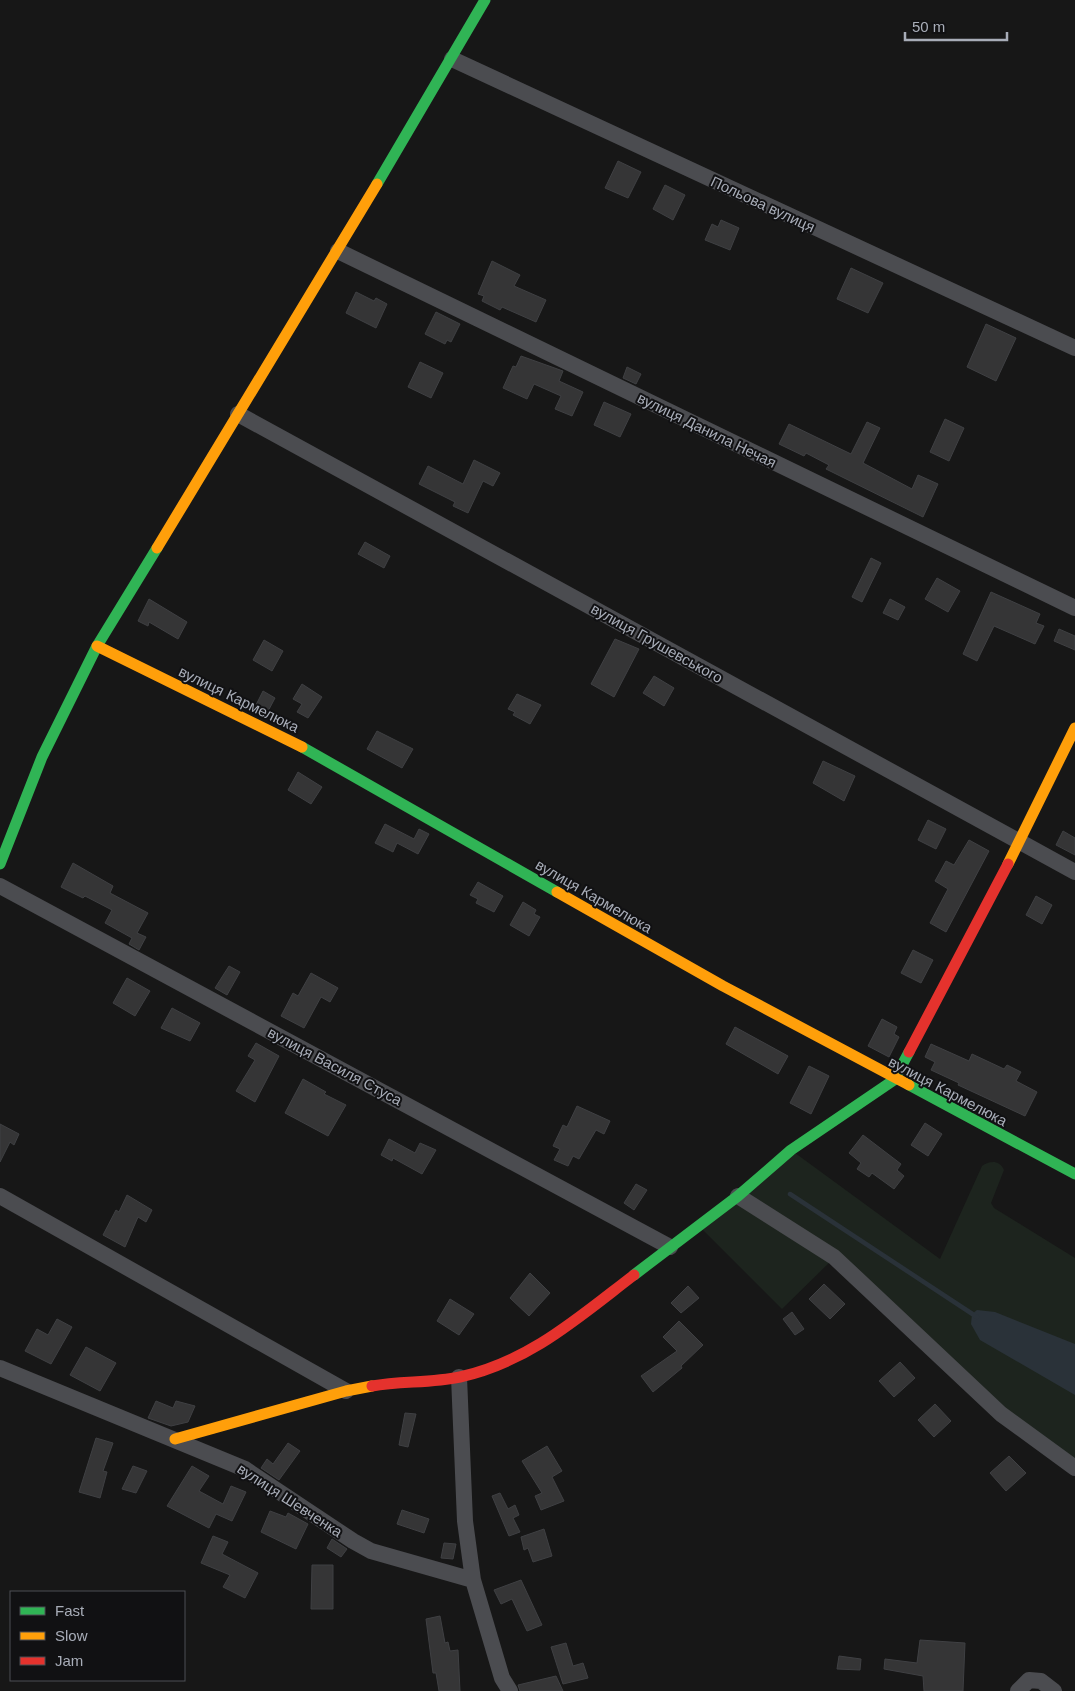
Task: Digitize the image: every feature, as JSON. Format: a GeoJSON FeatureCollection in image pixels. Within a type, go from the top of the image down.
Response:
{"type":"FeatureCollection","features":[{"type":"Feature","properties":{"kind":"street"},"geometry":{"type":"LineString","coordinates":[[0,864],[42,756],[96,646],[338,252],[485,0]]}},
{"type":"Feature","properties":{"kind":"street","name":"Польова вулиця"},"geometry":{"type":"LineString","coordinates":[[452,59],[1075,348]]}},
{"type":"Feature","properties":{"kind":"street","name":"вулиця Данила Нечая"},"geometry":{"type":"LineString","coordinates":[[338,252],[1075,608]]}},
{"type":"Feature","properties":{"kind":"street","name":"вулиця Грушевського"},"geometry":{"type":"LineString","coordinates":[[238,414],[1075,872]]}},
{"type":"Feature","properties":{"kind":"street","name":"вулиця Кармелюка"},"geometry":{"type":"LineString","coordinates":[[96,646],[302,747],[723,986],[894,1080],[1075,1174]]}},
{"type":"Feature","properties":{"kind":"street"},"geometry":{"type":"LineString","coordinates":[[175,1439],[346,1391],[384,1384],[460,1377],[501,1364],[546,1342],[738,1196],[791,1150],[894,1080],[1020,842],[1075,728]]}},
{"type":"Feature","properties":{"kind":"street","name":"вулиця Василя Стуса"},"geometry":{"type":"LineString","coordinates":[[0,886],[670,1247]]}},
{"type":"Feature","properties":{"kind":"street"},"geometry":{"type":"LineString","coordinates":[[0,1196],[346,1391]]}},
{"type":"Feature","properties":{"kind":"street"},"geometry":{"type":"LineString","coordinates":[[738,1196],[834,1257],[1001,1414],[1075,1468]]}},
{"type":"Feature","properties":{"kind":"street","name":"вулиця Шевченка"},"geometry":{"type":"LineString","coordinates":[[0,1368],[246,1469],[353,1541],[371,1551],[474,1580]]}},
{"type":"Feature","properties":{"kind":"street"},"geometry":{"type":"LineString","coordinates":[[460,1377],[465,1521],[474,1580],[502,1678],[510,1691]]}},
{"type":"Feature","properties":{"kind":"street"},"geometry":{"type":"LineString","coordinates":[[1018,1691],[1029,1680],[1041,1681],[1054,1691]]}},
{"type":"Feature","properties":{"kind":"shaded area"},"geometry":{"type":"Polygon","coordinates":[[[791,1150],[940,1259],[982,1166],[994,1162],[1000,1164],[1004,1170],[991,1203],[994,1208],[1075,1258],[1075,1468],[834,1258],[782,1309],[699,1226],[791,1150]]]}},
{"type":"Feature","properties":{"kind":"shaded area"},"geometry":{"type":"Polygon","coordinates":[[[977,1310],[995,1312],[1075,1344],[1075,1395],[980,1340],[971,1324],[972,1314],[977,1310]]]}},
{"type":"Feature","properties":{"kind":"building"},"geometry":{"type":"Polygon","coordinates":[[[618,161],[641,172],[628,198],[605,188],[618,161]]]}},
{"type":"Feature","properties":{"kind":"building"},"geometry":{"type":"Polygon","coordinates":[[[665,185],[685,195],[673,220],[653,209],[665,185]]]}},
{"type":"Feature","properties":{"kind":"building"},"geometry":{"type":"Polygon","coordinates":[[[721,220],[739,228],[730,250],[705,240],[712,224],[718,227],[721,220]]]}},
{"type":"Feature","properties":{"kind":"building"},"geometry":{"type":"Polygon","coordinates":[[[492,261],[520,275],[514,286],[546,300],[536,322],[502,307],[500,310],[482,301],[484,296],[478,294],[492,261]]]}},
{"type":"Feature","properties":{"kind":"building"},"geometry":{"type":"Polygon","coordinates":[[[851,268],[883,283],[868,313],[837,299],[851,268]]]}},
{"type":"Feature","properties":{"kind":"building"},"geometry":{"type":"Polygon","coordinates":[[[356,292],[374,301],[376,298],[387,304],[376,328],[346,313],[356,292]]]}},
{"type":"Feature","properties":{"kind":"building"},"geometry":{"type":"Polygon","coordinates":[[[436,312],[460,324],[451,342],[447,340],[445,344],[425,334],[436,312]]]}},
{"type":"Feature","properties":{"kind":"building"},"geometry":{"type":"Polygon","coordinates":[[[986,324],[1016,338],[996,381],[967,367],[986,324]]]}},
{"type":"Feature","properties":{"kind":"building"},"geometry":{"type":"Polygon","coordinates":[[[521,356],[563,371],[559,381],[583,392],[572,416],[555,409],[561,396],[534,384],[527,399],[503,388],[513,366],[516,367],[521,356]]]}},
{"type":"Feature","properties":{"kind":"building"},"geometry":{"type":"Polygon","coordinates":[[[420,362],[443,373],[431,398],[408,387],[420,362]]]}},
{"type":"Feature","properties":{"kind":"building"},"geometry":{"type":"Polygon","coordinates":[[[627,367],[641,374],[636,384],[623,378],[627,367]]]}},
{"type":"Feature","properties":{"kind":"building"},"geometry":{"type":"Polygon","coordinates":[[[604,402],[631,414],[620,437],[594,425],[604,402]]]}},
{"type":"Feature","properties":{"kind":"building"},"geometry":{"type":"Polygon","coordinates":[[[945,419],[964,428],[949,461],[930,452],[945,419]]]}},
{"type":"Feature","properties":{"kind":"building"},"geometry":{"type":"Polygon","coordinates":[[[867,422],[880,428],[863,463],[912,489],[918,475],[938,484],[923,517],[826,469],[829,465],[806,453],[804,456],[779,444],[789,424],[851,454],[867,422]]]}},
{"type":"Feature","properties":{"kind":"building"},"geometry":{"type":"Polygon","coordinates":[[[474,460],[500,473],[493,486],[483,481],[468,513],[453,506],[455,502],[419,484],[428,466],[463,484],[474,460]]]}},
{"type":"Feature","properties":{"kind":"building"},"geometry":{"type":"Polygon","coordinates":[[[365,542],[390,556],[384,568],[358,554],[365,542]]]}},
{"type":"Feature","properties":{"kind":"building"},"geometry":{"type":"Polygon","coordinates":[[[871,558],[881,563],[862,602],[852,597],[871,558]]]}},
{"type":"Feature","properties":{"kind":"building"},"geometry":{"type":"Polygon","coordinates":[[[937,578],[960,591],[948,612],[925,599],[937,578]]]}},
{"type":"Feature","properties":{"kind":"building"},"geometry":{"type":"Polygon","coordinates":[[[991,592],[1040,614],[1036,623],[1044,626],[1035,644],[994,626],[977,661],[963,654],[991,592]]]}},
{"type":"Feature","properties":{"kind":"building"},"geometry":{"type":"Polygon","coordinates":[[[149,599],[187,622],[178,639],[149,622],[148,626],[138,621],[149,599]]]}},
{"type":"Feature","properties":{"kind":"building"},"geometry":{"type":"Polygon","coordinates":[[[890,599],[905,607],[898,620],[883,613],[890,599]]]}},
{"type":"Feature","properties":{"kind":"building"},"geometry":{"type":"Polygon","coordinates":[[[1059,629],[1075,636],[1075,650],[1054,641],[1059,629]]]}},
{"type":"Feature","properties":{"kind":"building"},"geometry":{"type":"Polygon","coordinates":[[[615,639],[639,649],[614,697],[591,684],[615,639]]]}},
{"type":"Feature","properties":{"kind":"building"},"geometry":{"type":"Polygon","coordinates":[[[264,640],[283,651],[272,671],[253,660],[264,640]]]}},
{"type":"Feature","properties":{"kind":"building"},"geometry":{"type":"Polygon","coordinates":[[[654,676],[674,688],[664,706],[643,693],[654,676]]]}},
{"type":"Feature","properties":{"kind":"building"},"geometry":{"type":"Polygon","coordinates":[[[302,684],[322,697],[308,718],[297,712],[302,704],[293,699],[302,684]]]}},
{"type":"Feature","properties":{"kind":"building"},"geometry":{"type":"Polygon","coordinates":[[[263,691],[275,698],[266,715],[254,709],[263,691]]]}},
{"type":"Feature","properties":{"kind":"building"},"geometry":{"type":"Polygon","coordinates":[[[517,694],[541,705],[530,724],[513,715],[515,712],[508,709],[517,694]]]}},
{"type":"Feature","properties":{"kind":"building"},"geometry":{"type":"Polygon","coordinates":[[[377,731],[413,749],[402,768],[367,749],[377,731]]]}},
{"type":"Feature","properties":{"kind":"building"},"geometry":{"type":"Polygon","coordinates":[[[823,761],[855,776],[844,801],[813,783],[823,761]]]}},
{"type":"Feature","properties":{"kind":"building"},"geometry":{"type":"Polygon","coordinates":[[[298,772],[322,787],[311,804],[288,790],[298,772]]]}},
{"type":"Feature","properties":{"kind":"building"},"geometry":{"type":"Polygon","coordinates":[[[928,820],[946,829],[936,849],[918,840],[928,820]]]}},
{"type":"Feature","properties":{"kind":"building"},"geometry":{"type":"Polygon","coordinates":[[[385,824],[414,839],[419,829],[429,834],[418,854],[397,843],[393,852],[375,843],[385,824]]]}},
{"type":"Feature","properties":{"kind":"building"},"geometry":{"type":"Polygon","coordinates":[[[1063,831],[1075,838],[1075,855],[1056,845],[1063,831]]]}},
{"type":"Feature","properties":{"kind":"building"},"geometry":{"type":"Polygon","coordinates":[[[969,840],[989,851],[946,932],[930,923],[948,889],[935,881],[946,861],[954,865],[969,840]]]}},
{"type":"Feature","properties":{"kind":"building"},"geometry":{"type":"Polygon","coordinates":[[[73,863],[113,886],[110,893],[148,913],[137,933],[146,937],[139,950],[129,944],[132,938],[105,923],[112,910],[85,896],[83,898],[61,887],[73,863]]]}},
{"type":"Feature","properties":{"kind":"building"},"geometry":{"type":"Polygon","coordinates":[[[478,882],[503,896],[494,912],[476,903],[478,899],[470,895],[478,882]]]}},
{"type":"Feature","properties":{"kind":"building"},"geometry":{"type":"Polygon","coordinates":[[[1036,896],[1052,905],[1042,924],[1026,915],[1036,896]]]}},
{"type":"Feature","properties":{"kind":"building"},"geometry":{"type":"Polygon","coordinates":[[[523,902],[536,910],[534,914],[540,917],[529,936],[510,925],[523,902]]]}},
{"type":"Feature","properties":{"kind":"building"},"geometry":{"type":"Polygon","coordinates":[[[913,950],[933,960],[921,983],[901,973],[913,950]]]}},
{"type":"Feature","properties":{"kind":"building"},"geometry":{"type":"Polygon","coordinates":[[[229,966],[240,972],[227,995],[215,988],[229,966]]]}},
{"type":"Feature","properties":{"kind":"building"},"geometry":{"type":"Polygon","coordinates":[[[311,973],[338,988],[330,1002],[321,997],[304,1028],[281,1016],[293,993],[298,996],[311,973]]]}},
{"type":"Feature","properties":{"kind":"building"},"geometry":{"type":"Polygon","coordinates":[[[127,978],[150,991],[135,1016],[113,1003],[127,978]]]}},
{"type":"Feature","properties":{"kind":"building"},"geometry":{"type":"Polygon","coordinates":[[[172,1008],[200,1023],[190,1041],[161,1028],[172,1008]]]}},
{"type":"Feature","properties":{"kind":"building"},"geometry":{"type":"Polygon","coordinates":[[[882,1019],[897,1027],[894,1034],[899,1037],[889,1057],[868,1046],[882,1019]]]}},
{"type":"Feature","properties":{"kind":"building"},"geometry":{"type":"Polygon","coordinates":[[[735,1027],[788,1056],[778,1074],[726,1044],[735,1027]]]}},
{"type":"Feature","properties":{"kind":"building"},"geometry":{"type":"Polygon","coordinates":[[[256,1043],[279,1056],[255,1102],[236,1091],[255,1060],[248,1056],[256,1043]]]}},
{"type":"Feature","properties":{"kind":"building"},"geometry":{"type":"Polygon","coordinates":[[[931,1044],[969,1061],[972,1054],[1004,1069],[1007,1065],[1021,1072],[1016,1081],[1037,1092],[1025,1116],[958,1085],[959,1083],[931,1070],[935,1062],[925,1057],[931,1044]]]}},
{"type":"Feature","properties":{"kind":"building"},"geometry":{"type":"Polygon","coordinates":[[[809,1066],[829,1076],[811,1114],[790,1103],[809,1066]]]}},
{"type":"Feature","properties":{"kind":"building"},"geometry":{"type":"Polygon","coordinates":[[[303,1079],[326,1092],[324,1094],[346,1105],[328,1136],[285,1113],[303,1079]]]}},
{"type":"Feature","properties":{"kind":"building"},"geometry":{"type":"Polygon","coordinates":[[[577,1106],[610,1121],[604,1134],[596,1130],[579,1159],[573,1156],[568,1166],[554,1160],[560,1149],[553,1146],[563,1125],[567,1127],[577,1106]]]}},
{"type":"Feature","properties":{"kind":"building"},"geometry":{"type":"Polygon","coordinates":[[[925,1123],[942,1134],[928,1156],[911,1145],[925,1123]]]}},
{"type":"Feature","properties":{"kind":"building"},"geometry":{"type":"Polygon","coordinates":[[[0,1124],[19,1134],[14,1145],[10,1142],[0,1162],[0,1124]]]}},
{"type":"Feature","properties":{"kind":"building"},"geometry":{"type":"Polygon","coordinates":[[[863,1135],[901,1164],[897,1170],[904,1176],[894,1189],[872,1173],[869,1177],[857,1169],[861,1163],[849,1153],[863,1135]]]}},
{"type":"Feature","properties":{"kind":"building"},"geometry":{"type":"Polygon","coordinates":[[[389,1139],[415,1153],[420,1143],[436,1150],[422,1174],[393,1158],[392,1161],[381,1155],[389,1139]]]}},
{"type":"Feature","properties":{"kind":"building"},"geometry":{"type":"Polygon","coordinates":[[[636,1184],[647,1190],[634,1210],[624,1203],[636,1184]]]}},
{"type":"Feature","properties":{"kind":"building"},"geometry":{"type":"Polygon","coordinates":[[[127,1195],[152,1210],[146,1222],[138,1217],[125,1247],[103,1235],[116,1210],[119,1212],[127,1195]]]}},
{"type":"Feature","properties":{"kind":"building"},"geometry":{"type":"Polygon","coordinates":[[[530,1273],[550,1293],[529,1316],[510,1298],[530,1273]]]}},
{"type":"Feature","properties":{"kind":"building"},"geometry":{"type":"Polygon","coordinates":[[[824,1284],[845,1304],[830,1319],[809,1299],[824,1284]]]}},
{"type":"Feature","properties":{"kind":"building"},"geometry":{"type":"Polygon","coordinates":[[[688,1286],[699,1298],[681,1313],[671,1303],[688,1286]]]}},
{"type":"Feature","properties":{"kind":"building"},"geometry":{"type":"Polygon","coordinates":[[[450,1299],[474,1314],[459,1335],[437,1321],[450,1299]]]}},
{"type":"Feature","properties":{"kind":"building"},"geometry":{"type":"Polygon","coordinates":[[[792,1312],[804,1329],[795,1335],[783,1319],[792,1312]]]}},
{"type":"Feature","properties":{"kind":"building"},"geometry":{"type":"Polygon","coordinates":[[[57,1319],[72,1327],[51,1364],[25,1351],[37,1329],[48,1335],[57,1319]]]}},
{"type":"Feature","properties":{"kind":"building"},"geometry":{"type":"Polygon","coordinates":[[[679,1321],[703,1345],[681,1366],[682,1368],[653,1392],[641,1376],[677,1351],[663,1337],[679,1321]]]}},
{"type":"Feature","properties":{"kind":"building"},"geometry":{"type":"Polygon","coordinates":[[[86,1347],[116,1363],[100,1391],[70,1375],[86,1347]]]}},
{"type":"Feature","properties":{"kind":"building"},"geometry":{"type":"Polygon","coordinates":[[[900,1362],[915,1378],[894,1397],[879,1381],[900,1362]]]}},
{"type":"Feature","properties":{"kind":"building"},"geometry":{"type":"Polygon","coordinates":[[[156,1401],[173,1408],[176,1401],[195,1406],[188,1422],[171,1426],[148,1418],[156,1401]]]}},
{"type":"Feature","properties":{"kind":"building"},"geometry":{"type":"Polygon","coordinates":[[[935,1404],[951,1421],[934,1437],[918,1420],[935,1404]]]}},
{"type":"Feature","properties":{"kind":"building"},"geometry":{"type":"Polygon","coordinates":[[[405,1413],[416,1414],[408,1447],[399,1445],[405,1413]]]}},
{"type":"Feature","properties":{"kind":"building"},"geometry":{"type":"Polygon","coordinates":[[[96,1438],[113,1443],[103,1471],[107,1472],[100,1498],[79,1492],[96,1438]]]}},
{"type":"Feature","properties":{"kind":"building"},"geometry":{"type":"Polygon","coordinates":[[[288,1443],[300,1451],[279,1480],[261,1468],[267,1459],[273,1464],[288,1443]]]}},
{"type":"Feature","properties":{"kind":"building"},"geometry":{"type":"Polygon","coordinates":[[[547,1446],[562,1471],[552,1477],[564,1501],[541,1510],[535,1496],[542,1493],[522,1461],[547,1446]]]}},
{"type":"Feature","properties":{"kind":"building"},"geometry":{"type":"Polygon","coordinates":[[[1009,1456],[1026,1473],[1006,1491],[990,1473],[1009,1456]]]}},
{"type":"Feature","properties":{"kind":"building"},"geometry":{"type":"Polygon","coordinates":[[[133,1466],[147,1471],[136,1493],[122,1489],[133,1466]]]}},
{"type":"Feature","properties":{"kind":"building"},"geometry":{"type":"Polygon","coordinates":[[[192,1466],[209,1476],[199,1491],[223,1504],[231,1486],[246,1492],[232,1521],[216,1514],[209,1528],[167,1506],[192,1466]]]}},
{"type":"Feature","properties":{"kind":"building"},"geometry":{"type":"Polygon","coordinates":[[[500,1493],[508,1509],[515,1505],[519,1515],[513,1518],[520,1532],[509,1536],[492,1496],[500,1493]]]}},
{"type":"Feature","properties":{"kind":"building"},"geometry":{"type":"Polygon","coordinates":[[[402,1510],[429,1519],[424,1533],[397,1524],[402,1510]]]}},
{"type":"Feature","properties":{"kind":"building"},"geometry":{"type":"Polygon","coordinates":[[[270,1511],[286,1517],[288,1513],[308,1524],[296,1549],[261,1532],[270,1511]]]}},
{"type":"Feature","properties":{"kind":"building"},"geometry":{"type":"Polygon","coordinates":[[[544,1529],[552,1556],[533,1562],[528,1548],[524,1550],[521,1537],[544,1529]]]}},
{"type":"Feature","properties":{"kind":"building"},"geometry":{"type":"Polygon","coordinates":[[[213,1536],[228,1542],[222,1554],[258,1573],[245,1598],[223,1587],[230,1575],[201,1563],[213,1536]]]}},
{"type":"Feature","properties":{"kind":"building"},"geometry":{"type":"Polygon","coordinates":[[[332,1539],[347,1549],[341,1557],[327,1548],[332,1539]]]}},
{"type":"Feature","properties":{"kind":"building"},"geometry":{"type":"Polygon","coordinates":[[[444,1543],[456,1544],[453,1559],[441,1558],[444,1543]]]}},
{"type":"Feature","properties":{"kind":"building"},"geometry":{"type":"Polygon","coordinates":[[[312,1565],[333,1565],[333,1609],[311,1609],[312,1565]]]}},
{"type":"Feature","properties":{"kind":"building"},"geometry":{"type":"Polygon","coordinates":[[[521,1580],[542,1625],[527,1631],[512,1599],[501,1604],[494,1590],[521,1580]]]}},
{"type":"Feature","properties":{"kind":"building"},"geometry":{"type":"Polygon","coordinates":[[[440,1616],[445,1643],[448,1642],[450,1651],[458,1650],[460,1691],[439,1691],[436,1673],[433,1673],[426,1619],[440,1616]]]}},
{"type":"Feature","properties":{"kind":"building"},"geometry":{"type":"Polygon","coordinates":[[[920,1640],[965,1643],[963,1691],[924,1691],[923,1676],[884,1669],[885,1659],[917,1663],[920,1640]]]}},
{"type":"Feature","properties":{"kind":"building"},"geometry":{"type":"Polygon","coordinates":[[[566,1643],[573,1666],[583,1663],[588,1678],[563,1684],[551,1647],[566,1643]]]}},
{"type":"Feature","properties":{"kind":"building"},"geometry":{"type":"Polygon","coordinates":[[[839,1656],[861,1659],[860,1670],[837,1669],[839,1656]]]}},
{"type":"Feature","properties":{"kind":"building"},"geometry":{"type":"Polygon","coordinates":[[[556,1676],[563,1691],[520,1691],[518,1685],[556,1676]]]}},
{"type":"Feature","properties":{"kind":"waterway"},"geometry":{"type":"LineString","coordinates":[[790,1194],[977,1317]]}},
{"type":"Feature","properties":{"kind":"traffic: fast"},"geometry":{"type":"LineString","coordinates":[[377,184],[485,0]]}},
{"type":"Feature","properties":{"kind":"traffic: fast"},"geometry":{"type":"LineString","coordinates":[[0,864],[42,757],[97,646],[157,548]]}},
{"type":"Feature","properties":{"kind":"traffic: fast"},"geometry":{"type":"LineString","coordinates":[[302,747],[557,892]]}},
{"type":"Feature","properties":{"kind":"traffic: fast"},"geometry":{"type":"LineString","coordinates":[[634,1275],[738,1196],[791,1150],[894,1080],[909,1052]]}},
{"type":"Feature","properties":{"kind":"traffic: fast"},"geometry":{"type":"LineString","coordinates":[[909,1085],[1075,1174]]}},
{"type":"Feature","properties":{"kind":"traffic: slow"},"geometry":{"type":"LineString","coordinates":[[157,548],[377,184]]}},
{"type":"Feature","properties":{"kind":"traffic: slow"},"geometry":{"type":"LineString","coordinates":[[97,646],[302,747]]}},
{"type":"Feature","properties":{"kind":"traffic: slow"},"geometry":{"type":"LineString","coordinates":[[1008,864],[1075,728]]}},
{"type":"Feature","properties":{"kind":"traffic: slow"},"geometry":{"type":"LineString","coordinates":[[557,892],[723,986],[909,1085]]}},
{"type":"Feature","properties":{"kind":"traffic: slow"},"geometry":{"type":"LineString","coordinates":[[175,1439],[346,1391],[372,1386]]}},
{"type":"Feature","properties":{"kind":"traffic: jam"},"geometry":{"type":"LineString","coordinates":[[909,1052],[1008,864]]}},
{"type":"Feature","properties":{"kind":"traffic: jam"},"geometry":{"type":"LineString","coordinates":[[372,1386],[460,1377],[509,1361],[573,1322],[634,1275]]}}]}
